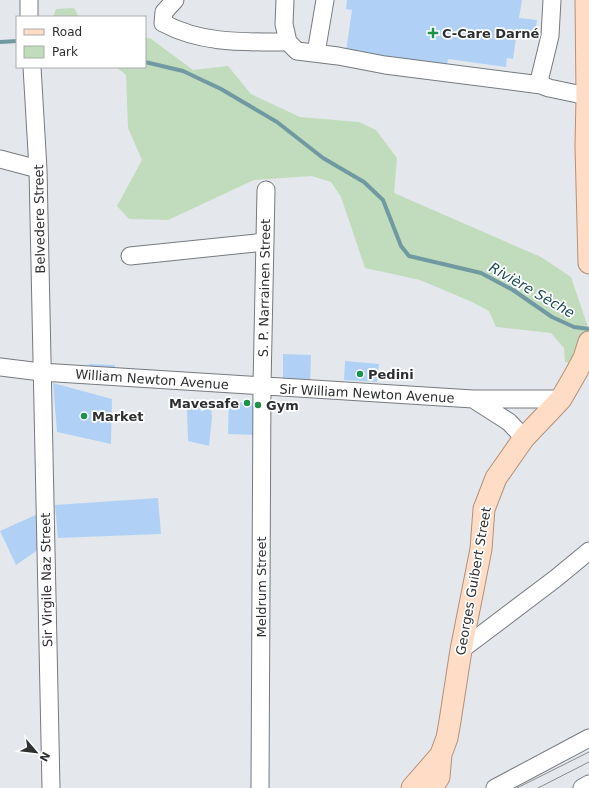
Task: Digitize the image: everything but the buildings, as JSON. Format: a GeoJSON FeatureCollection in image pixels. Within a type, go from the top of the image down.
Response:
{"type":"FeatureCollection","features":[{"type":"Feature","properties":{"kind":"main road"},"geometry":{"type":"LineString","coordinates":[[586,0],[588,50],[586,146],[589,263]]}},
{"type":"Feature","properties":{"kind":"main road","name":"Georges Guibert Street"},"geometry":{"type":"LineString","coordinates":[[437,784],[441,754],[450,721],[461,650],[481,550],[484,509],[496,478],[524,438],[561,399],[579,368],[589,342]]}},
{"type":"Feature","properties":{"kind":"main road","name":"Georges Guibert Street"},"geometry":{"type":"LineString","coordinates":[[412,788],[441,754]]}},
{"type":"Feature","properties":{"kind":"street"},"geometry":{"type":"LineString","coordinates":[[29,0],[29,16]]}},
{"type":"Feature","properties":{"kind":"street"},"geometry":{"type":"LineString","coordinates":[[174,0],[164,12],[163,23],[176,30],[232,42],[288,42]]}},
{"type":"Feature","properties":{"kind":"street"},"geometry":{"type":"LineString","coordinates":[[285,0],[284,24],[288,42],[297,51],[385,65],[541,85],[587,96]]}},
{"type":"Feature","properties":{"kind":"street"},"geometry":{"type":"LineString","coordinates":[[316,53],[325,0]]}},
{"type":"Feature","properties":{"kind":"street"},"geometry":{"type":"LineString","coordinates":[[541,85],[540,77],[550,36],[552,0]]}},
{"type":"Feature","properties":{"kind":"street","name":"Belvedere Street"},"geometry":{"type":"LineString","coordinates":[[32,68],[38,168],[41,372]]}},
{"type":"Feature","properties":{"kind":"street"},"geometry":{"type":"LineString","coordinates":[[0,159],[38,168]]}},
{"type":"Feature","properties":{"kind":"street","name":"S. P. Narrainen Street"},"geometry":{"type":"LineString","coordinates":[[262,386],[266,190]]}},
{"type":"Feature","properties":{"kind":"street"},"geometry":{"type":"LineString","coordinates":[[130,256],[265,242]]}},
{"type":"Feature","properties":{"kind":"street"},"geometry":{"type":"LineString","coordinates":[[0,367],[41,372]]}},
{"type":"Feature","properties":{"kind":"street","name":"William Newton Avenue"},"geometry":{"type":"LineString","coordinates":[[41,372],[262,386]]}},
{"type":"Feature","properties":{"kind":"street","name":"Sir Virgile Naz Street"},"geometry":{"type":"LineString","coordinates":[[41,372],[51,788]]}},
{"type":"Feature","properties":{"kind":"street","name":"Sir William Newton Avenue"},"geometry":{"type":"LineString","coordinates":[[262,386],[473,399],[561,399]]}},
{"type":"Feature","properties":{"kind":"street","name":"Meldrum Street"},"geometry":{"type":"LineString","coordinates":[[260,788],[262,386]]}},
{"type":"Feature","properties":{"kind":"street"},"geometry":{"type":"LineString","coordinates":[[473,399],[509,422],[524,438]]}},
{"type":"Feature","properties":{"kind":"street"},"geometry":{"type":"LineString","coordinates":[[461,650],[555,579],[589,551]]}},
{"type":"Feature","properties":{"kind":"street"},"geometry":{"type":"LineString","coordinates":[[495,788],[589,738]]}},
{"type":"Feature","properties":{"kind":"street"},"geometry":{"type":"LineString","coordinates":[[582,788],[589,784]]}},
{"type":"Feature","properties":{"kind":"green space"},"geometry":{"type":"Polygon","coordinates":[[[74,8],[78,16],[53,16],[56,9],[74,8]]]}},
{"type":"Feature","properties":{"kind":"green space"},"geometry":{"type":"Polygon","coordinates":[[[146,38],[150,38],[193,70],[228,66],[251,94],[300,117],[359,122],[376,130],[397,158],[394,193],[541,257],[571,277],[589,330],[584,358],[577,364],[565,362],[564,348],[551,333],[496,327],[489,311],[472,302],[420,280],[365,268],[341,197],[331,182],[312,176],[254,180],[168,220],[129,219],[117,206],[142,160],[128,128],[126,75],[117,68],[146,68],[146,38]]]}},
{"type":"Feature","properties":{"kind":"waterway"},"geometry":{"type":"LineString","coordinates":[[0,42],[16,41]]}},
{"type":"Feature","properties":{"kind":"waterway","name":"Rivière Sèche"},"geometry":{"type":"LineString","coordinates":[[146,62],[183,71],[221,89],[277,122],[323,158],[364,182],[383,200],[401,246],[409,256],[481,273],[513,290],[552,317],[574,327],[589,329]]}},
{"type":"Feature","properties":{"kind":"tram line"},"geometry":{"type":"LineString","coordinates":[[517,788],[589,752]]}},
{"type":"Feature","properties":{"kind":"tram line"},"geometry":{"type":"LineString","coordinates":[[538,788],[589,762]]}},
{"type":"Feature","properties":{"kind":"place","name":"C-Care Darné"},"geometry":{"type":"Point","coordinates":[433,33]}},
{"type":"Feature","properties":{"kind":"place","name":"Pedini"},"geometry":{"type":"Point","coordinates":[360,374]}},
{"type":"Feature","properties":{"kind":"place","name":"Mavesafe"},"geometry":{"type":"Point","coordinates":[247,403]}},
{"type":"Feature","properties":{"kind":"place","name":"Gym"},"geometry":{"type":"Point","coordinates":[258,405]}},
{"type":"Feature","properties":{"kind":"place","name":"Market"},"geometry":{"type":"Point","coordinates":[84,416]}}]}
